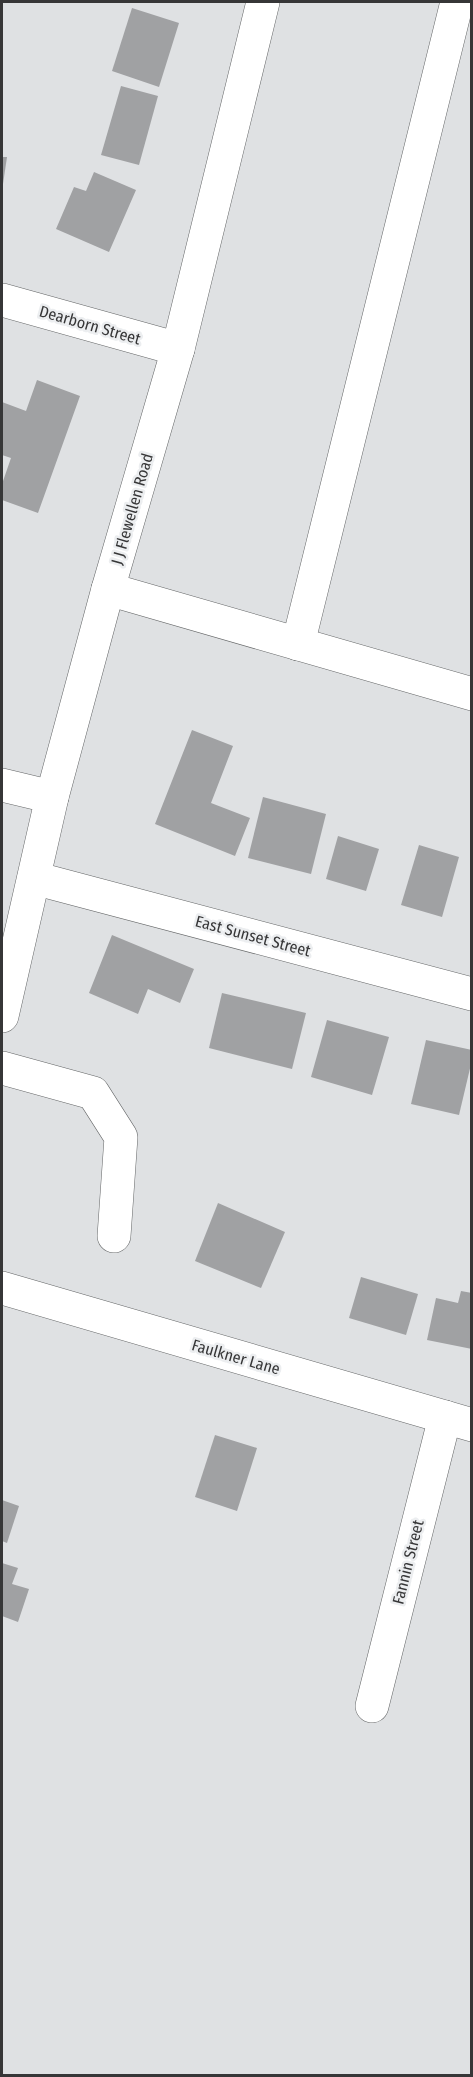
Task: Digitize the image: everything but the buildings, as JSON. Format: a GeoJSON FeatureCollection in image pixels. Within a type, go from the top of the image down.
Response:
{"type":"FeatureCollection","features":[{"type":"Feature","properties":{"kind":"street","name":"J J Flewellen Road"},"geometry":{"type":"LineString","coordinates":[[2,1016],[52,797],[108,589],[178,350],[262,2]]}},
{"type":"Feature","properties":{"kind":"street"},"geometry":{"type":"LineString","coordinates":[[298,644],[457,2]]}},
{"type":"Feature","properties":{"kind":"street","name":"Dearborn Street"},"geometry":{"type":"LineString","coordinates":[[2,300],[178,350]]}},
{"type":"Feature","properties":{"kind":"street"},"geometry":{"type":"LineString","coordinates":[[108,589],[471,694]]}},
{"type":"Feature","properties":{"kind":"street"},"geometry":{"type":"LineString","coordinates":[[2,785],[52,797]]}},
{"type":"Feature","properties":{"kind":"street","name":"East Sunset Street"},"geometry":{"type":"LineString","coordinates":[[34,878],[471,994]]}},
{"type":"Feature","properties":{"kind":"street"},"geometry":{"type":"LineString","coordinates":[[2,1068],[93,1093],[121,1137],[114,1236]]}},
{"type":"Feature","properties":{"kind":"street","name":"Faulkner Lane"},"geometry":{"type":"LineString","coordinates":[[2,1288],[458,1421]]}},
{"type":"Feature","properties":{"kind":"street","name":"Fannin Street"},"geometry":{"type":"LineString","coordinates":[[372,1706],[458,1421]]}}]}
